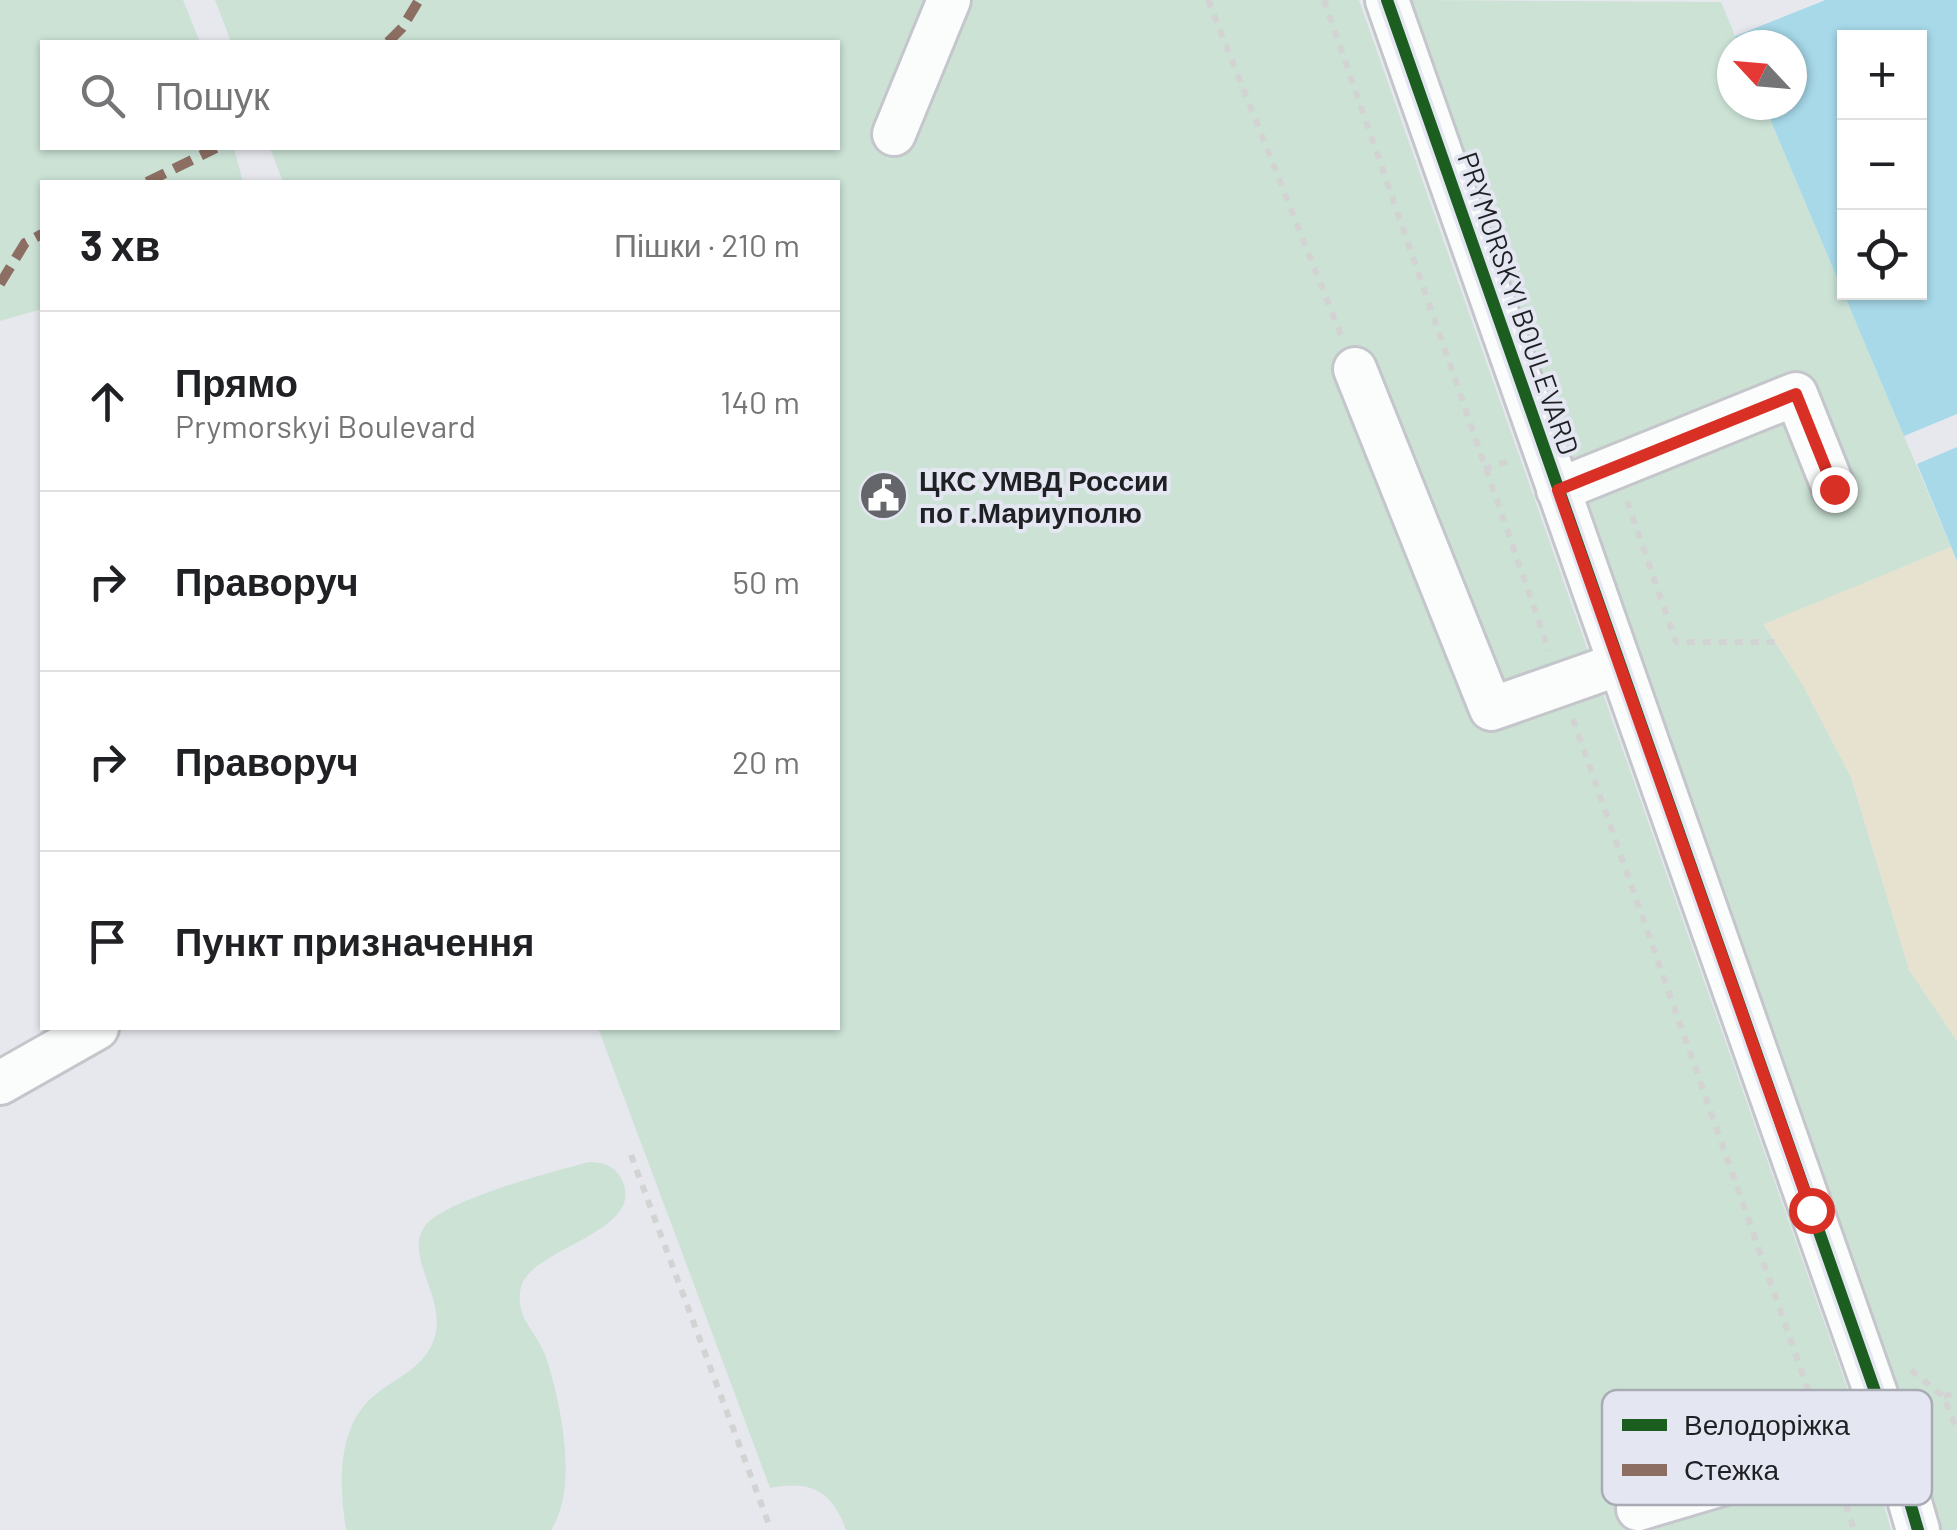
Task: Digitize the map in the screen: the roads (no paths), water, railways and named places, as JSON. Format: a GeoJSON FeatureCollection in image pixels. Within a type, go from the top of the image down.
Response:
{"type":"FeatureCollection","features":[{"type":"Feature","properties":{"kind":"street"},"geometry":{"type":"LineString","coordinates":[[894,134],[949,0]]}},
{"type":"Feature","properties":{"kind":"street","name":"PRYMORSKYI BOULEVARD"},"geometry":{"type":"LineString","coordinates":[[1387,0],[1875,1390]]}},
{"type":"Feature","properties":{"kind":"street"},"geometry":{"type":"LineString","coordinates":[[1355,368],[1491,709],[1619,664]]}},
{"type":"Feature","properties":{"kind":"street"},"geometry":{"type":"LineString","coordinates":[[1558,490],[1796,394],[1834,489]]}},
{"type":"Feature","properties":{"kind":"street"},"geometry":{"type":"LineString","coordinates":[[0,1082],[93,1030]]}},
{"type":"Feature","properties":{"kind":"street"},"geometry":{"type":"LineString","coordinates":[[1638,1509],[1651,1505]]}},
{"type":"Feature","properties":{"kind":"street","name":"PRYMORSKYI BOULEVARD"},"geometry":{"type":"LineString","coordinates":[[1911,1505],[1918,1530]]}},
{"type":"Feature","properties":{"kind":"water"},"geometry":{"type":"Polygon","coordinates":[[[1825,0],[1957,0],[1957,414],[1904,436],[1846,300],[1927,300],[1927,30],[1837,30],[1837,278],[1770,120],[1807,120],[1807,30],[1750,30],[1825,0]]]}},
{"type":"Feature","properties":{"kind":"water"},"geometry":{"type":"Polygon","coordinates":[[[1957,447],[1957,561],[1917,464],[1957,447]]]}},
{"type":"Feature","properties":{"kind":"place","name":"ЦКС УМВД России по г.Мариуполю"},"geometry":{"type":"Point","coordinates":[884,496]}}]}
